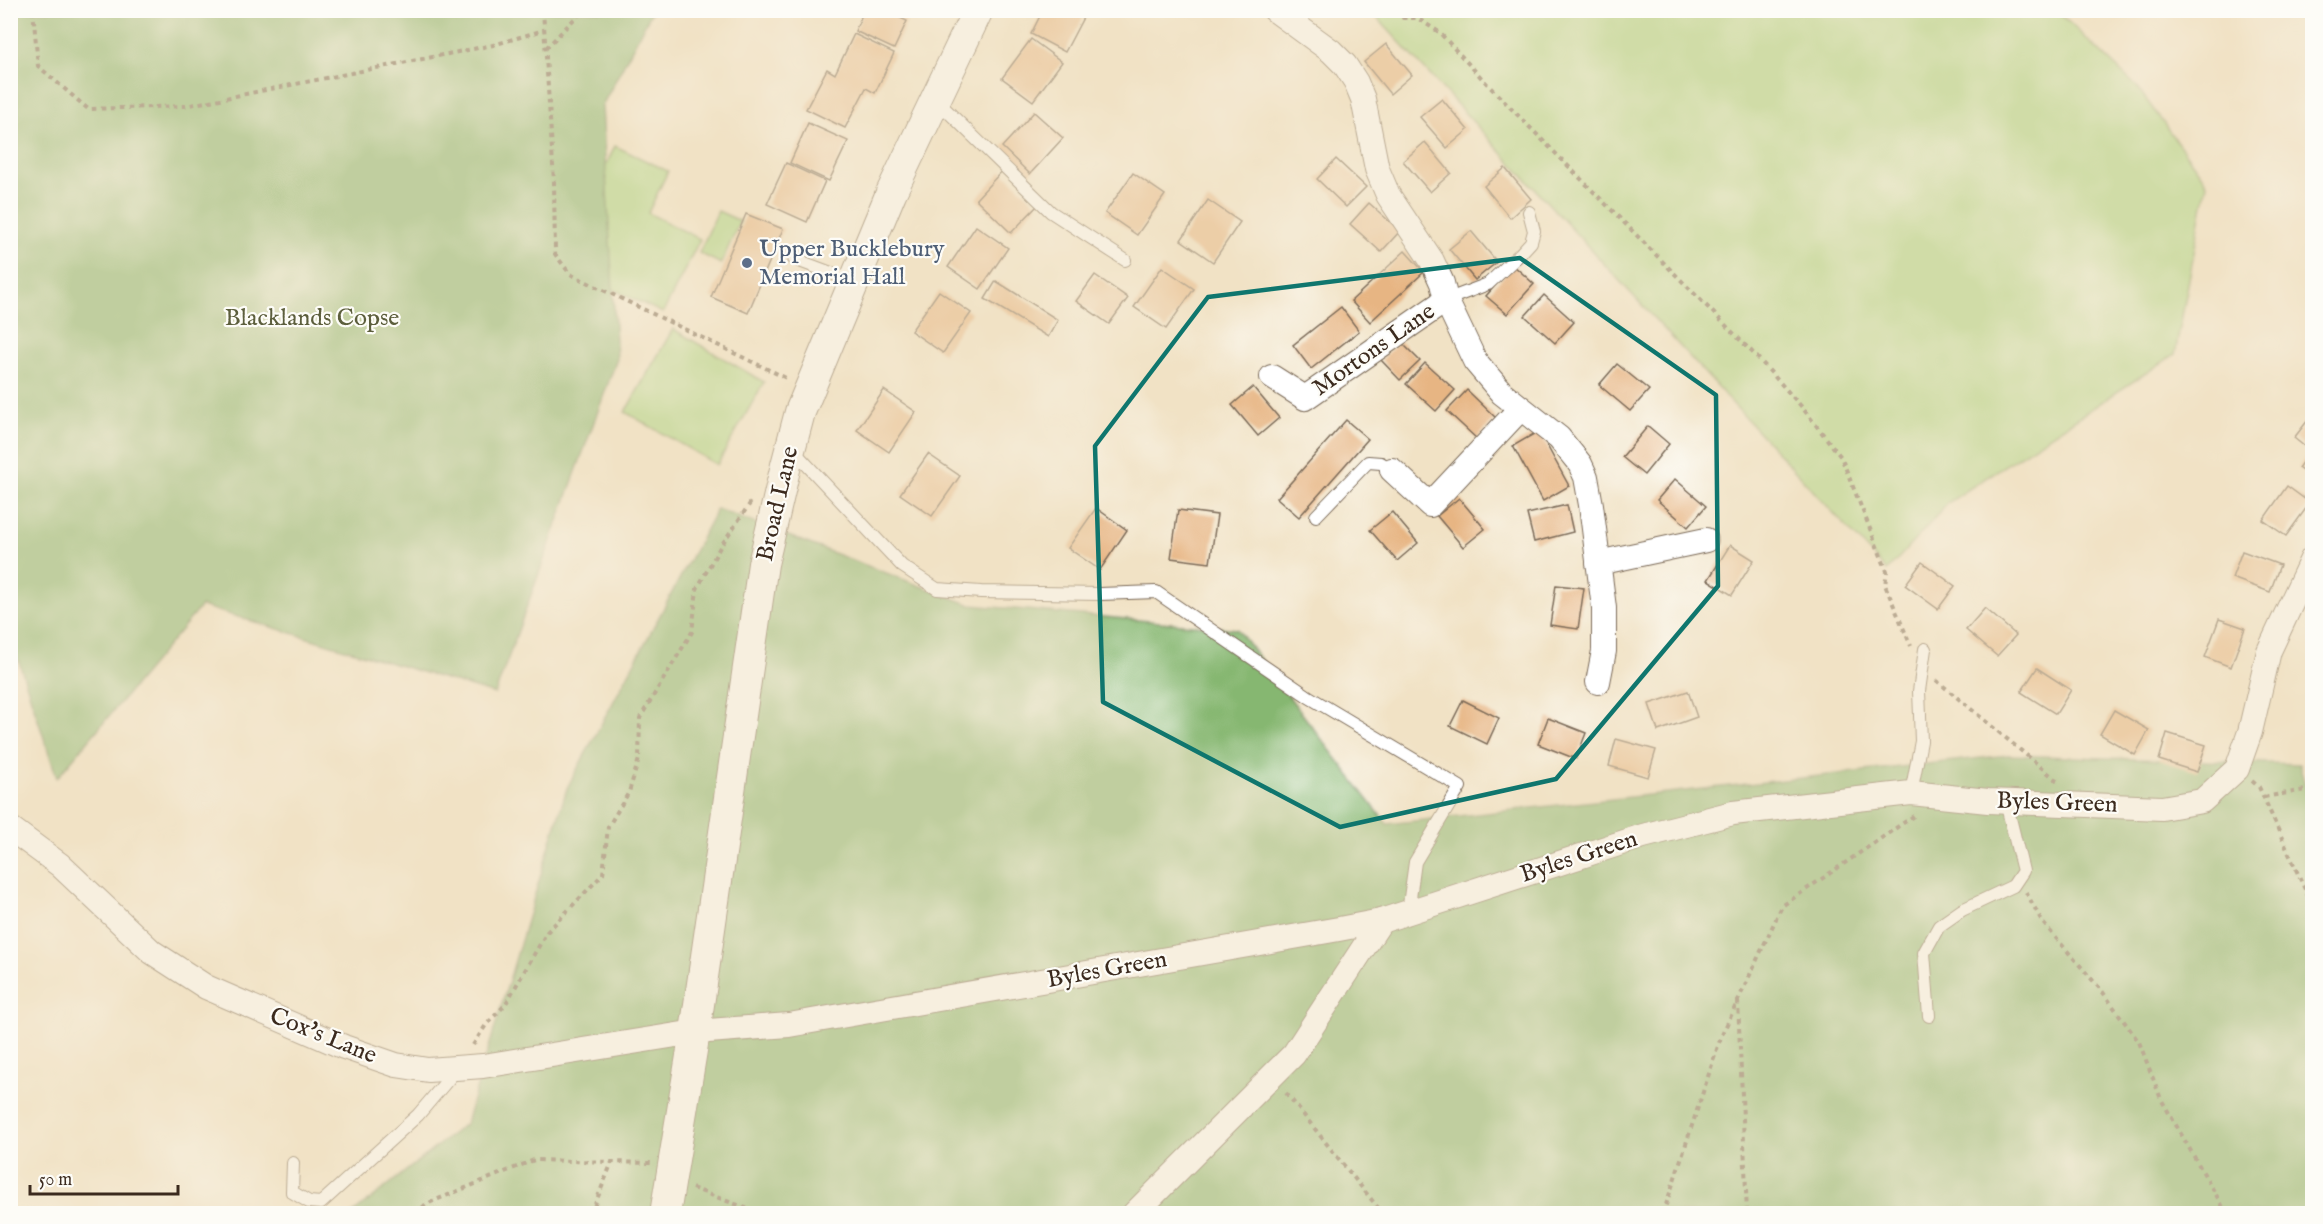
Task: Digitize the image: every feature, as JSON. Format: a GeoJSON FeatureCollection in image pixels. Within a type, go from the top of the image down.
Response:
{"type":"FeatureCollection","features":[{"type":"Feature","properties":{"kind":"street","name":"Broad Lane"},"geometry":{"type":"LineString","coordinates":[[665,1214],[695,1032],[763,564],[800,412],[891,193],[978,10]]}},
{"type":"Feature","properties":{"kind":"street","name":"Mortons Lane"},"geometry":{"type":"LineString","coordinates":[[1275,10],[1331,51],[1345,65],[1356,82],[1363,99],[1380,178],[1388,195],[1432,261],[1442,283],[1446,300],[1475,361],[1502,393],[1559,438],[1580,464],[1592,505],[1605,627],[1604,651],[1598,682]]}},
{"type":"Feature","properties":{"kind":"street","name":"Mortons Lane"},"geometry":{"type":"LineString","coordinates":[[1272,377],[1305,398],[1446,300]]}},
{"type":"Feature","properties":{"kind":"street"},"geometry":{"type":"LineString","coordinates":[[1392,470],[1430,505],[1520,409]]}},
{"type":"Feature","properties":{"kind":"street"},"geometry":{"type":"LineString","coordinates":[[1598,563],[1706,540]]}},
{"type":"Feature","properties":{"kind":"street","name":"Byles Green"},"geometry":{"type":"LineString","coordinates":[[695,1032],[789,1025],[1381,921],[1643,836],[1733,813],[1911,794],[2006,802],[2162,808],[2202,801],[2237,769],[2250,732],[2269,651],[2313,560]]}},
{"type":"Feature","properties":{"kind":"street","name":"Cox's Lane"},"geometry":{"type":"LineString","coordinates":[[10,828],[60,865],[152,952],[206,987],[344,1047],[396,1065],[428,1070],[458,1068],[695,1032]]}},
{"type":"Feature","properties":{"kind":"street"},"geometry":{"type":"LineString","coordinates":[[1134,1214],[1294,1054],[1381,921]]}},
{"type":"Feature","properties":{"kind":"lane"},"geometry":{"type":"LineString","coordinates":[[935,99],[1051,212],[1125,260]]}},
{"type":"Feature","properties":{"kind":"lane"},"geometry":{"type":"LineString","coordinates":[[1446,300],[1488,284],[1520,254],[1531,242],[1534,231],[1529,212]]}},
{"type":"Feature","properties":{"kind":"lane"},"geometry":{"type":"LineString","coordinates":[[794,259],[854,282]]}},
{"type":"Feature","properties":{"kind":"lane"},"geometry":{"type":"LineString","coordinates":[[791,448],[902,566],[937,589],[1100,594],[1156,592],[1310,698],[1460,787],[1415,862],[1408,912]]}},
{"type":"Feature","properties":{"kind":"lane"},"geometry":{"type":"LineString","coordinates":[[1316,516],[1368,462],[1381,463],[1392,470]]}},
{"type":"Feature","properties":{"kind":"lane"},"geometry":{"type":"LineString","coordinates":[[1911,794],[1921,741],[1919,691],[1925,649]]}},
{"type":"Feature","properties":{"kind":"lane"},"geometry":{"type":"LineString","coordinates":[[1929,1016],[1924,953],[1939,926],[1962,910],[2013,886],[2023,871],[2006,802]]}},
{"type":"Feature","properties":{"kind":"lane"},"geometry":{"type":"LineString","coordinates":[[293,1163],[292,1192],[309,1202],[321,1203],[418,1115],[458,1068]]}},
{"type":"Feature","properties":{"kind":"path"},"geometry":{"type":"LineString","coordinates":[[33,10],[38,66],[88,109],[185,106],[494,45],[544,30]]}},
{"type":"Feature","properties":{"kind":"path"},"geometry":{"type":"LineString","coordinates":[[543,10],[554,181],[555,254],[570,274],[810,389]]}},
{"type":"Feature","properties":{"kind":"path"},"geometry":{"type":"LineString","coordinates":[[545,49],[583,10]]}},
{"type":"Feature","properties":{"kind":"path"},"geometry":{"type":"LineString","coordinates":[[1397,10],[1403,18],[1417,18],[1439,32],[1490,87],[1756,357],[1814,423],[1842,457],[1887,571],[1885,585],[1922,668],[2086,805]]}},
{"type":"Feature","properties":{"kind":"path"},"geometry":{"type":"LineString","coordinates":[[458,1068],[486,1025],[505,1005],[547,932],[603,874],[608,827],[629,792],[639,759],[640,718],[692,632],[698,589],[706,572],[720,546],[754,499]]}},
{"type":"Feature","properties":{"kind":"path"},"geometry":{"type":"LineString","coordinates":[[2237,769],[2259,787],[2313,905]]}},
{"type":"Feature","properties":{"kind":"path"},"geometry":{"type":"LineString","coordinates":[[2264,797],[2313,789]]}},
{"type":"Feature","properties":{"kind":"path"},"geometry":{"type":"LineString","coordinates":[[1663,1214],[1721,1036],[1782,906],[1942,796]]}},
{"type":"Feature","properties":{"kind":"path"},"geometry":{"type":"LineString","coordinates":[[2023,871],[2025,891],[2043,923],[2102,991],[2139,1042],[2161,1099],[2227,1214]]}},
{"type":"Feature","properties":{"kind":"path"},"geometry":{"type":"LineString","coordinates":[[1738,1000],[1747,1214]]}},
{"type":"Feature","properties":{"kind":"path"},"geometry":{"type":"LineString","coordinates":[[1272,1076],[1383,1214]]}},
{"type":"Feature","properties":{"kind":"path"},"geometry":{"type":"LineString","coordinates":[[416,1214],[426,1204],[534,1160],[612,1162],[672,1172],[762,1214]]}},
{"type":"Feature","properties":{"kind":"path"},"geometry":{"type":"LineString","coordinates":[[591,1214],[612,1162]]}},
{"type":"Feature","properties":{"kind":"highlighted area"},"geometry":{"type":"Polygon","coordinates":[[[1520,258],[1716,395],[1718,586],[1556,779],[1340,827],[1103,702],[1095,446],[1208,297],[1520,258]]]}},
{"type":"Feature","properties":{"kind":"green space","name":"Blacklands Copse"},"geometry":{"type":"Polygon","coordinates":[[[10,11],[652,11],[602,106],[617,359],[495,694],[201,606],[57,778],[11,638],[10,11]]]}},
{"type":"Feature","properties":{"kind":"green space"},"geometry":{"type":"Polygon","coordinates":[[[1371,11],[2057,11],[2137,87],[2207,183],[2175,354],[1949,502],[1887,571],[1371,11]]]}},
{"type":"Feature","properties":{"kind":"green space"},"geometry":{"type":"Polygon","coordinates":[[[615,146],[668,171],[648,213],[700,239],[663,313],[559,264],[615,146]]]}},
{"type":"Feature","properties":{"kind":"green space"},"geometry":{"type":"Polygon","coordinates":[[[718,211],[740,221],[721,264],[699,253],[718,211]]]}},
{"type":"Feature","properties":{"kind":"green space"},"geometry":{"type":"Polygon","coordinates":[[[673,329],[764,382],[717,465],[625,412],[673,329]]]}},
{"type":"Feature","properties":{"kind":"green space"},"geometry":{"type":"Polygon","coordinates":[[[717,509],[971,605],[1237,629],[1387,824],[2008,755],[2299,764],[2312,808],[2312,1213],[352,1214],[466,1123],[567,788],[717,509]]]}},
{"type":"Feature","properties":{"kind":"building"},"geometry":{"type":"Polygon","coordinates":[[[864,10],[883,10],[907,21],[894,49],[855,31],[864,10]]]}},
{"type":"Feature","properties":{"kind":"building"},"geometry":{"type":"Polygon","coordinates":[[[1043,10],[1087,10],[1065,52],[1031,34],[1043,10]]]}},
{"type":"Feature","properties":{"kind":"building"},"geometry":{"type":"Polygon","coordinates":[[[854,34],[894,53],[875,93],[866,88],[845,128],[806,109],[827,69],[835,74],[854,34]]]}},
{"type":"Feature","properties":{"kind":"building"},"geometry":{"type":"Polygon","coordinates":[[[1031,39],[1062,62],[1033,101],[1002,78],[1031,39]]]}},
{"type":"Feature","properties":{"kind":"building"},"geometry":{"type":"Polygon","coordinates":[[[1386,44],[1412,75],[1390,94],[1364,62],[1386,44]]]}},
{"type":"Feature","properties":{"kind":"building"},"geometry":{"type":"Polygon","coordinates":[[[1442,99],[1468,130],[1447,148],[1420,117],[1442,99]]]}},
{"type":"Feature","properties":{"kind":"building"},"geometry":{"type":"Polygon","coordinates":[[[1034,112],[1063,138],[1030,174],[1002,147],[1034,112]]]}},
{"type":"Feature","properties":{"kind":"building"},"geometry":{"type":"Polygon","coordinates":[[[808,123],[848,141],[829,181],[790,163],[808,123]]]}},
{"type":"Feature","properties":{"kind":"building"},"geometry":{"type":"Polygon","coordinates":[[[1425,142],[1451,173],[1430,192],[1403,161],[1425,142]]]}},
{"type":"Feature","properties":{"kind":"building"},"geometry":{"type":"Polygon","coordinates":[[[1336,159],[1366,187],[1346,207],[1317,179],[1336,159]]]}},
{"type":"Feature","properties":{"kind":"building"},"geometry":{"type":"Polygon","coordinates":[[[786,163],[825,181],[807,222],[767,204],[786,163]]]}},
{"type":"Feature","properties":{"kind":"building"},"geometry":{"type":"Polygon","coordinates":[[[1505,168],[1531,199],[1510,218],[1484,186],[1505,168]]]}},
{"type":"Feature","properties":{"kind":"building"},"geometry":{"type":"Polygon","coordinates":[[[1002,171],[1038,205],[1011,233],[976,199],[1002,171]]]}},
{"type":"Feature","properties":{"kind":"building"},"geometry":{"type":"Polygon","coordinates":[[[1133,173],[1165,195],[1137,235],[1105,213],[1133,173]]]}},
{"type":"Feature","properties":{"kind":"building"},"geometry":{"type":"Polygon","coordinates":[[[1208,200],[1240,222],[1213,262],[1181,240],[1208,200]]]}},
{"type":"Feature","properties":{"kind":"building"},"geometry":{"type":"Polygon","coordinates":[[[1369,203],[1400,231],[1381,252],[1350,224],[1369,203]]]}},
{"type":"Feature","properties":{"kind":"building","name":"Upper Bucklebury Memorial Hall"},"geometry":{"type":"Polygon","coordinates":[[[746,214],[783,229],[748,313],[711,297],[746,214]]]}},
{"type":"Feature","properties":{"kind":"building"},"geometry":{"type":"Polygon","coordinates":[[[976,226],[1008,248],[980,289],[948,267],[976,226]]]}},
{"type":"Feature","properties":{"kind":"building"},"geometry":{"type":"Polygon","coordinates":[[[1471,231],[1497,262],[1475,280],[1449,249],[1471,231]]]}},
{"type":"Feature","properties":{"kind":"building"},"geometry":{"type":"Polygon","coordinates":[[[1405,251],[1424,272],[1370,322],[1351,301],[1405,251]]]}},
{"type":"Feature","properties":{"kind":"building"},"geometry":{"type":"Polygon","coordinates":[[[1513,265],[1534,284],[1507,314],[1486,296],[1513,265]]]}},
{"type":"Feature","properties":{"kind":"building"},"geometry":{"type":"Polygon","coordinates":[[[1162,267],[1194,289],[1166,329],[1134,307],[1162,267]]]}},
{"type":"Feature","properties":{"kind":"building"},"geometry":{"type":"Polygon","coordinates":[[[1095,275],[1128,298],[1109,324],[1076,301],[1095,275]]]}},
{"type":"Feature","properties":{"kind":"building"},"geometry":{"type":"Polygon","coordinates":[[[996,281],[1058,320],[1048,337],[985,299],[996,281]]]}},
{"type":"Feature","properties":{"kind":"building"},"geometry":{"type":"Polygon","coordinates":[[[939,291],[971,313],[943,353],[911,331],[939,291]]]}},
{"type":"Feature","properties":{"kind":"building"},"geometry":{"type":"Polygon","coordinates":[[[1544,295],[1574,322],[1555,343],[1525,316],[1544,295]]]}},
{"type":"Feature","properties":{"kind":"building"},"geometry":{"type":"Polygon","coordinates":[[[1341,307],[1359,331],[1311,369],[1293,345],[1341,307]]]}},
{"type":"Feature","properties":{"kind":"building"},"geometry":{"type":"Polygon","coordinates":[[[1400,341],[1420,361],[1400,380],[1381,360],[1400,341]]]}},
{"type":"Feature","properties":{"kind":"building"},"geometry":{"type":"Polygon","coordinates":[[[1425,363],[1455,390],[1436,411],[1406,384],[1425,363]]]}},
{"type":"Feature","properties":{"kind":"building"},"geometry":{"type":"Polygon","coordinates":[[[1617,364],[1649,390],[1630,411],[1599,385],[1617,364]]]}},
{"type":"Feature","properties":{"kind":"building"},"geometry":{"type":"Polygon","coordinates":[[[1253,387],[1279,418],[1258,436],[1232,405],[1253,387]]]}},
{"type":"Feature","properties":{"kind":"building"},"geometry":{"type":"Polygon","coordinates":[[[884,390],[916,412],[889,452],[857,430],[884,390]]]}},
{"type":"Feature","properties":{"kind":"building"},"geometry":{"type":"Polygon","coordinates":[[[1467,390],[1496,418],[1477,439],[1447,411],[1467,390]]]}},
{"type":"Feature","properties":{"kind":"building"},"geometry":{"type":"Polygon","coordinates":[[[2312,415],[2312,478],[2298,468],[2310,451],[2294,438],[2312,415]]]}},
{"type":"Feature","properties":{"kind":"building"},"geometry":{"type":"Polygon","coordinates":[[[1346,420],[1368,439],[1299,517],[1277,498],[1346,420]]]}},
{"type":"Feature","properties":{"kind":"building"},"geometry":{"type":"Polygon","coordinates":[[[1648,426],[1669,444],[1644,475],[1622,457],[1648,426]]]}},
{"type":"Feature","properties":{"kind":"building"},"geometry":{"type":"Polygon","coordinates":[[[1539,431],[1569,486],[1543,501],[1513,446],[1539,431]]]}},
{"type":"Feature","properties":{"kind":"building"},"geometry":{"type":"Polygon","coordinates":[[[928,454],[960,476],[932,516],[900,494],[928,454]]]}},
{"type":"Feature","properties":{"kind":"building"},"geometry":{"type":"Polygon","coordinates":[[[1675,479],[1706,506],[1688,527],[1657,500],[1675,479]]]}},
{"type":"Feature","properties":{"kind":"building"},"geometry":{"type":"Polygon","coordinates":[[[2287,486],[2310,503],[2286,536],[2263,520],[2287,486]]]}},
{"type":"Feature","properties":{"kind":"building"},"geometry":{"type":"Polygon","coordinates":[[[1459,498],[1485,529],[1463,547],[1437,516],[1459,498]]]}},
{"type":"Feature","properties":{"kind":"building"},"geometry":{"type":"Polygon","coordinates":[[[1567,505],[1573,532],[1534,542],[1527,514],[1567,505]]]}},
{"type":"Feature","properties":{"kind":"building"},"geometry":{"type":"Polygon","coordinates":[[[1096,508],[1127,530],[1100,570],[1068,548],[1096,508]]]}},
{"type":"Feature","properties":{"kind":"building"},"geometry":{"type":"Polygon","coordinates":[[[1178,510],[1217,515],[1210,563],[1171,558],[1178,510]]]}},
{"type":"Feature","properties":{"kind":"building"},"geometry":{"type":"Polygon","coordinates":[[[1392,512],[1418,543],[1397,561],[1370,530],[1392,512]]]}},
{"type":"Feature","properties":{"kind":"building"},"geometry":{"type":"Polygon","coordinates":[[[1730,545],[1754,560],[1732,595],[1708,580],[1730,545]]]}},
{"type":"Feature","properties":{"kind":"building"},"geometry":{"type":"Polygon","coordinates":[[[2242,551],[2280,565],[2270,592],[2232,578],[2242,551]]]}},
{"type":"Feature","properties":{"kind":"building"},"geometry":{"type":"Polygon","coordinates":[[[1922,562],[1955,586],[1938,609],[1905,585],[1922,562]]]}},
{"type":"Feature","properties":{"kind":"building"},"geometry":{"type":"Polygon","coordinates":[[[1556,585],[1584,588],[1578,629],[1550,625],[1556,585]]]}},
{"type":"Feature","properties":{"kind":"building"},"geometry":{"type":"Polygon","coordinates":[[[1985,608],[2016,635],[1997,656],[1966,630],[1985,608]]]}},
{"type":"Feature","properties":{"kind":"building"},"geometry":{"type":"Polygon","coordinates":[[[2219,619],[2245,628],[2231,667],[2205,657],[2219,619]]]}},
{"type":"Feature","properties":{"kind":"building"},"geometry":{"type":"Polygon","coordinates":[[[2037,668],[2071,690],[2056,714],[2021,692],[2037,668]]]}},
{"type":"Feature","properties":{"kind":"building"},"geometry":{"type":"Polygon","coordinates":[[[1688,691],[1697,717],[1658,731],[1649,704],[1688,691]]]}},
{"type":"Feature","properties":{"kind":"building"},"geometry":{"type":"Polygon","coordinates":[[[1463,700],[1499,718],[1487,744],[1450,726],[1463,700]]]}},
{"type":"Feature","properties":{"kind":"building"},"geometry":{"type":"Polygon","coordinates":[[[2114,710],[2149,730],[2135,755],[2100,734],[2114,710]]]}},
{"type":"Feature","properties":{"kind":"building"},"geometry":{"type":"Polygon","coordinates":[[[1548,718],[1586,733],[1576,759],[1538,744],[1548,718]]]}},
{"type":"Feature","properties":{"kind":"building"},"geometry":{"type":"Polygon","coordinates":[[[2167,733],[2206,745],[2197,772],[2159,760],[2167,733]]]}},
{"type":"Feature","properties":{"kind":"building"},"geometry":{"type":"Polygon","coordinates":[[[1616,739],[1656,750],[1648,777],[1609,766],[1616,739]]]}},
{"type":"Feature","properties":{"kind":"place","name":"Upper Bucklebury Memorial Hall"},"geometry":{"type":"Point","coordinates":[747,263]}}]}
